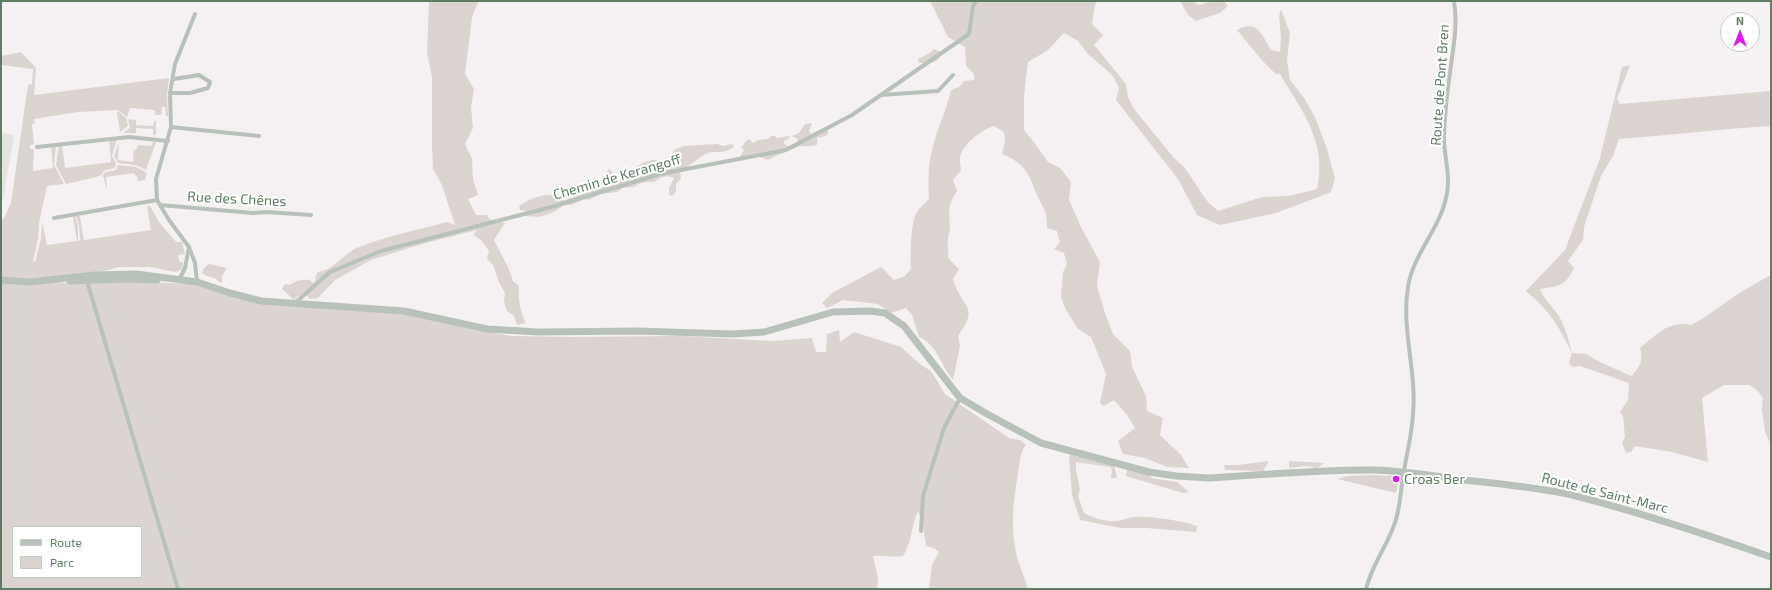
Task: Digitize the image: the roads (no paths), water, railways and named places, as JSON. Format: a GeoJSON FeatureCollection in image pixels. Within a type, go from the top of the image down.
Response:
{"type":"FeatureCollection","features":[{"type":"Feature","properties":{"kind":"street","name":"Chemin de Kerangoff"},"geometry":{"type":"LineString","coordinates":[[294,303],[330,272],[381,251],[555,206],[660,174],[786,150],[852,115],[969,34],[973,6],[976,1]]}},
{"type":"Feature","properties":{"kind":"street","name":"Route de Pont Bren"},"geometry":{"type":"LineString","coordinates":[[1366,589],[1369,576],[1386,545],[1398,513],[1404,472],[1410,445],[1414,390],[1407,328],[1408,285],[1415,264],[1434,228],[1446,198],[1448,174],[1444,136],[1450,73],[1455,46],[1456,29],[1454,1]]}},
{"type":"Feature","properties":{"kind":"street"},"geometry":{"type":"LineString","coordinates":[[195,14],[175,64],[174,78],[170,93],[171,127],[156,179],[157,200],[169,220],[189,247],[195,263],[197,282]]}},
{"type":"Feature","properties":{"kind":"street"},"geometry":{"type":"LineString","coordinates":[[170,93],[190,93],[208,88],[210,82],[199,75],[174,78]]}},
{"type":"Feature","properties":{"kind":"street"},"geometry":{"type":"LineString","coordinates":[[881,95],[938,91],[953,75]]}},
{"type":"Feature","properties":{"kind":"street"},"geometry":{"type":"LineString","coordinates":[[171,127],[258,136]]}},
{"type":"Feature","properties":{"kind":"street"},"geometry":{"type":"LineString","coordinates":[[37,147],[129,137],[168,141]]}},
{"type":"Feature","properties":{"kind":"street"},"geometry":{"type":"LineString","coordinates":[[54,218],[157,200]]}},
{"type":"Feature","properties":{"kind":"street","name":"Rue des Chênes"},"geometry":{"type":"LineString","coordinates":[[160,205],[253,213],[267,212],[311,215]]}},
{"type":"Feature","properties":{"kind":"street"},"geometry":{"type":"LineString","coordinates":[[180,278],[185,268],[189,247]]}},
{"type":"Feature","properties":{"kind":"street"},"geometry":{"type":"LineString","coordinates":[[1,280],[30,282],[95,275],[136,274],[180,278],[261,301],[404,311],[487,329],[538,332],[638,331],[732,334],[764,332],[833,312],[870,311],[885,314],[904,326],[960,398],[944,428],[923,496],[921,531]]}},
{"type":"Feature","properties":{"kind":"street"},"geometry":{"type":"LineString","coordinates":[[52,280],[79,282],[126,279],[197,282]]}},
{"type":"Feature","properties":{"kind":"street"},"geometry":{"type":"LineString","coordinates":[[88,281],[178,589]]}},
{"type":"Feature","properties":{"kind":"street","name":"Route de Saint-Marc"},"geometry":{"type":"LineString","coordinates":[[960,398],[1041,443],[1155,473],[1191,478],[1209,478],[1346,470],[1404,472],[1535,489],[1571,495],[1671,523],[1771,557]]}},
{"type":"Feature","properties":{"kind":"place","name":"Croas Ber"},"geometry":{"type":"Point","coordinates":[1396,479]}}]}
